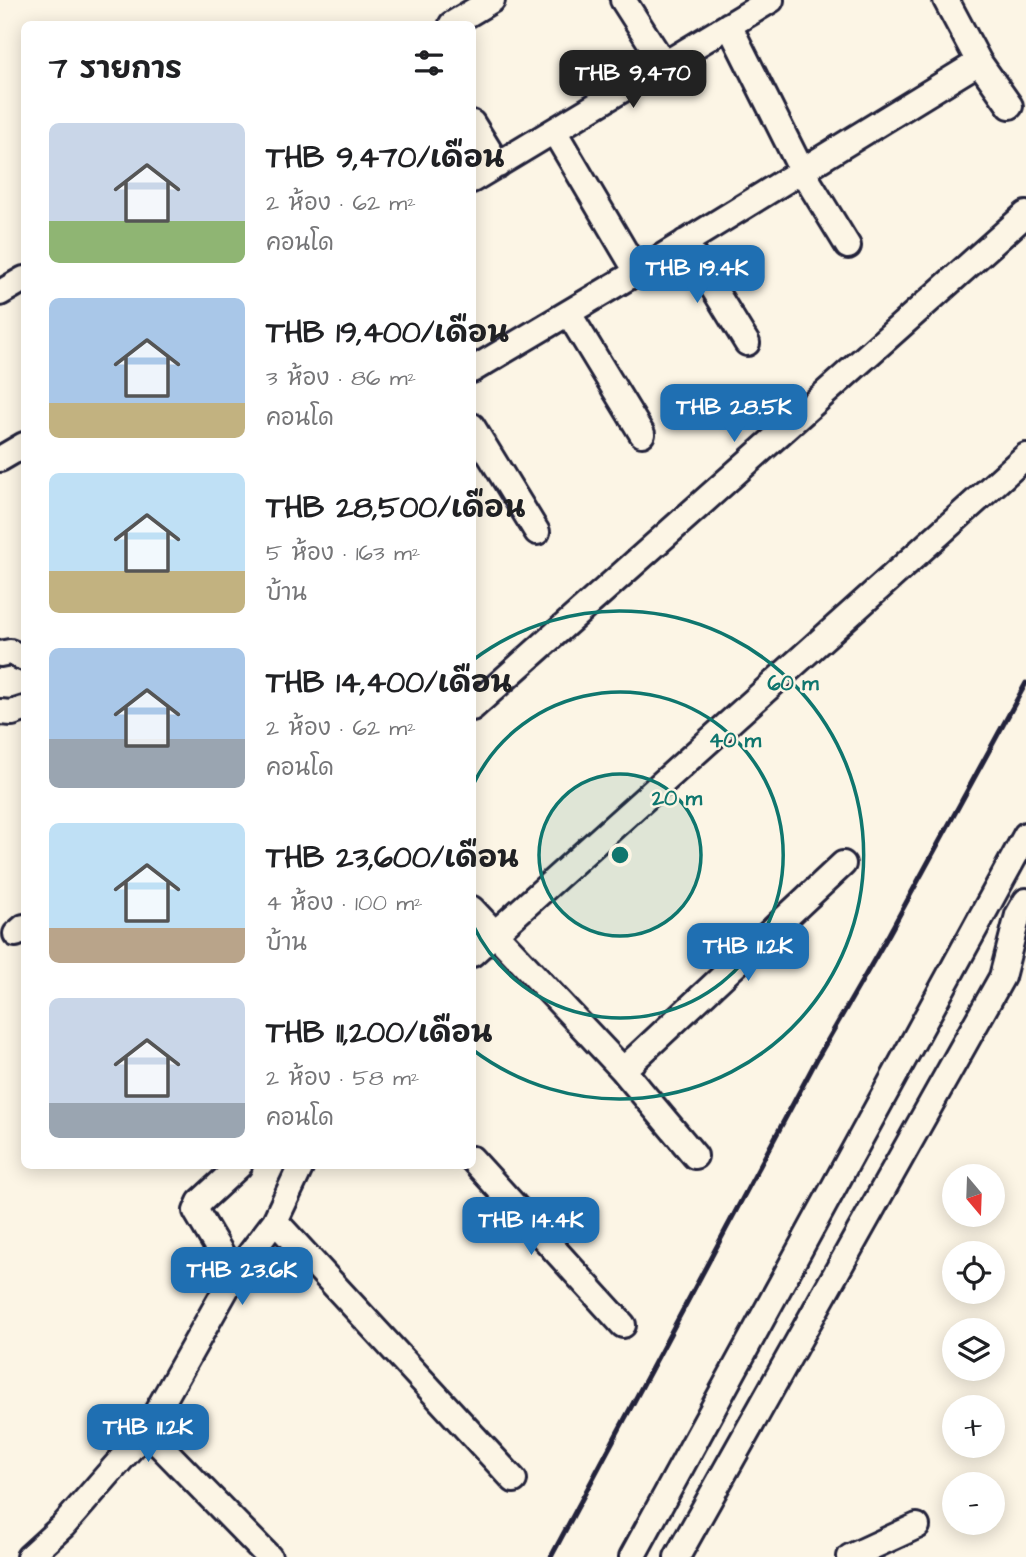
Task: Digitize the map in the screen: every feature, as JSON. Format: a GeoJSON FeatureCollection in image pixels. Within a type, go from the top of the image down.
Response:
{"type":"FeatureCollection","features":[{"type":"Feature","properties":{"kind":"street"},"geometry":{"type":"LineString","coordinates":[[457,21],[492,0]]}},
{"type":"Feature","properties":{"kind":"street"},"geometry":{"type":"LineString","coordinates":[[623,0],[664,64]]}},
{"type":"Feature","properties":{"kind":"street"},"geometry":{"type":"LineString","coordinates":[[476,178],[771,0]]}},
{"type":"Feature","properties":{"kind":"street"},"geometry":{"type":"LineString","coordinates":[[946,0],[979,62],[1010,106]]}},
{"type":"Feature","properties":{"kind":"street"},"geometry":{"type":"LineString","coordinates":[[729,25],[802,171],[848,246]]}},
{"type":"Feature","properties":{"kind":"street"},"geometry":{"type":"LineString","coordinates":[[476,368],[979,62]]}},
{"type":"Feature","properties":{"kind":"street"},"geometry":{"type":"LineString","coordinates":[[476,129],[498,165]]}},
{"type":"Feature","properties":{"kind":"street"},"geometry":{"type":"LineString","coordinates":[[554,131],[637,272]]}},
{"type":"Feature","properties":{"kind":"street"},"geometry":{"type":"LineString","coordinates":[[476,704],[1026,214]]}},
{"type":"Feature","properties":{"kind":"street"},"geometry":{"type":"LineString","coordinates":[[685,242],[747,344]]}},
{"type":"Feature","properties":{"kind":"street"},"geometry":{"type":"LineString","coordinates":[[0,293],[21,281]]}},
{"type":"Feature","properties":{"kind":"street"},"geometry":{"type":"LineString","coordinates":[[569,314],[642,434]]}},
{"type":"Feature","properties":{"kind":"street"},"geometry":{"type":"LineString","coordinates":[[476,433],[537,532]]}},
{"type":"Feature","properties":{"kind":"street"},"geometry":{"type":"LineString","coordinates":[[0,459],[21,447]]}},
{"type":"Feature","properties":{"kind":"street"},"geometry":{"type":"LineString","coordinates":[[476,950],[1026,456]]}},
{"type":"Feature","properties":{"kind":"street"},"geometry":{"type":"LineString","coordinates":[[0,654],[10,652],[21,657]]}},
{"type":"Feature","properties":{"kind":"street"},"geometry":{"type":"LineString","coordinates":[[0,712],[12,713],[21,710]]}},
{"type":"Feature","properties":{"kind":"street"},"geometry":{"type":"LineString","coordinates":[[632,1557],[1026,835]]}},
{"type":"Feature","properties":{"kind":"street"},"geometry":{"type":"LineString","coordinates":[[623,1070],[843,864]]}},
{"type":"Feature","properties":{"kind":"street"},"geometry":{"type":"LineString","coordinates":[[677,1557],[1014,976],[1018,915],[1026,901]]}},
{"type":"Feature","properties":{"kind":"street"},"geometry":{"type":"LineString","coordinates":[[476,913],[623,1070],[695,1156]]}},
{"type":"Feature","properties":{"kind":"street"},"geometry":{"type":"LineString","coordinates":[[476,1162],[623,1325]]}},
{"type":"Feature","properties":{"kind":"street"},"geometry":{"type":"LineString","coordinates":[[234,1275],[196,1211],[200,1202],[236,1169]]}},
{"type":"Feature","properties":{"kind":"street"},"geometry":{"type":"LineString","coordinates":[[29,1557],[63,1526],[146,1432],[234,1275],[275,1221],[300,1169]]}},
{"type":"Feature","properties":{"kind":"street"},"geometry":{"type":"LineString","coordinates":[[275,1221],[514,1480]]}},
{"type":"Feature","properties":{"kind":"street"},"geometry":{"type":"LineString","coordinates":[[146,1432],[270,1557]]}},
{"type":"Feature","properties":{"kind":"street"},"geometry":{"type":"LineString","coordinates":[[850,1557],[917,1527]]}},
{"type":"Feature","properties":{"kind":"railway"},"geometry":{"type":"LineString","coordinates":[[551,1557],[818,1057],[889,934],[1026,683]]}}]}
